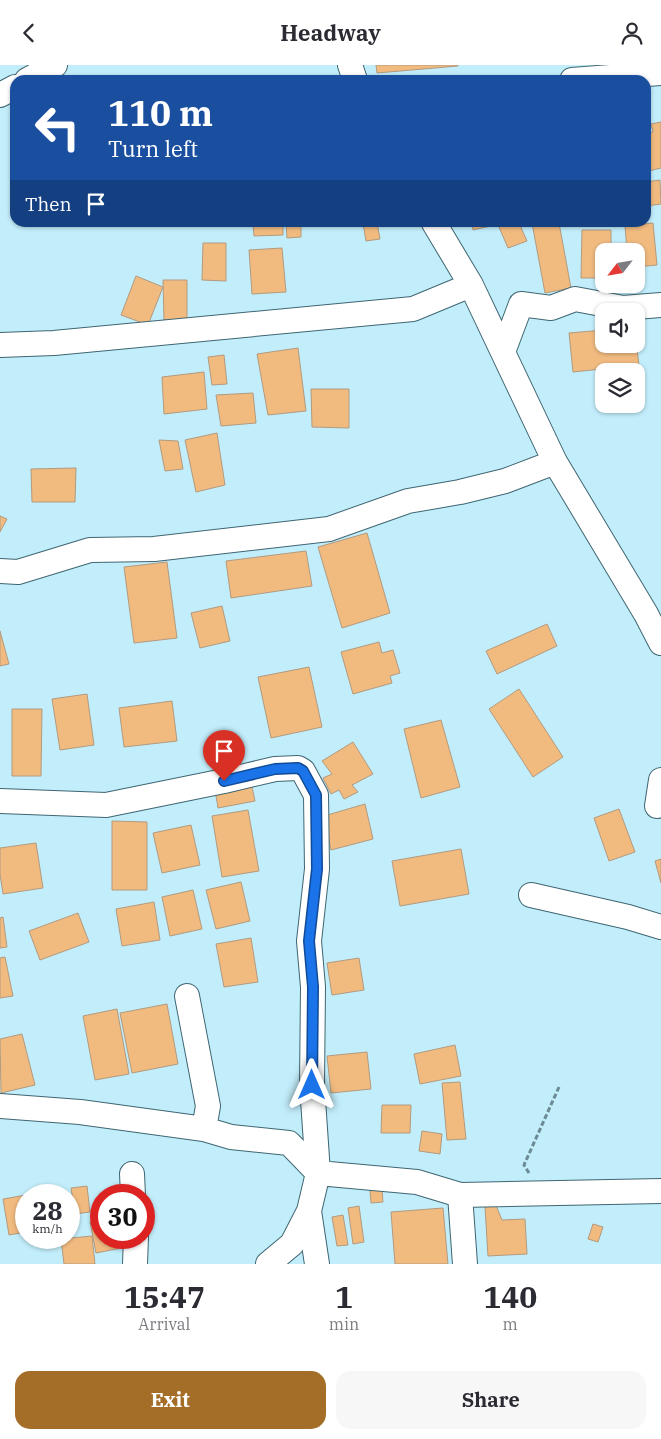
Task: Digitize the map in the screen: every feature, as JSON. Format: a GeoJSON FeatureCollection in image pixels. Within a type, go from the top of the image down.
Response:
{"type":"FeatureCollection","features":[{"type":"Feature","properties":{"kind":"street"},"geometry":{"type":"LineString","coordinates":[[37,75],[55,65]]}},
{"type":"Feature","properties":{"kind":"street"},"geometry":{"type":"LineString","coordinates":[[573,75],[661,73]]}},
{"type":"Feature","properties":{"kind":"street"},"geometry":{"type":"LineString","coordinates":[[436,227],[470,285],[555,462],[646,614],[661,643]]}},
{"type":"Feature","properties":{"kind":"street"},"geometry":{"type":"LineString","coordinates":[[0,345],[54,343],[413,309],[470,285]]}},
{"type":"Feature","properties":{"kind":"street"},"geometry":{"type":"LineString","coordinates":[[503,352],[521,304],[551,309],[575,299],[623,308],[661,305]]}},
{"type":"Feature","properties":{"kind":"street"},"geometry":{"type":"LineString","coordinates":[[0,571],[18,572],[90,550],[154,549],[329,529],[408,501],[460,492],[505,481],[555,462]]}},
{"type":"Feature","properties":{"kind":"street"},"geometry":{"type":"LineString","coordinates":[[0,801],[106,805],[275,769],[298,768],[303,771],[316,795],[317,869],[309,941],[313,987],[312,1085],[318,1173],[310,1211],[292,1244],[268,1264]]}},
{"type":"Feature","properties":{"kind":"street"},"geometry":{"type":"LineString","coordinates":[[657,807],[661,780]]}},
{"type":"Feature","properties":{"kind":"street"},"geometry":{"type":"LineString","coordinates":[[531,895],[628,917],[661,927]]}},
{"type":"Feature","properties":{"kind":"street"},"geometry":{"type":"LineString","coordinates":[[188,996],[208,1106],[204,1129]]}},
{"type":"Feature","properties":{"kind":"street"},"geometry":{"type":"LineString","coordinates":[[0,1106],[80,1112],[204,1129],[232,1137],[289,1143],[318,1173],[417,1182],[460,1195],[661,1191]]}},
{"type":"Feature","properties":{"kind":"street"},"geometry":{"type":"LineString","coordinates":[[460,1195],[465,1264]]}},
{"type":"Feature","properties":{"kind":"street"},"geometry":{"type":"LineString","coordinates":[[310,1211],[317,1264]]}},
{"type":"Feature","properties":{"kind":"street"},"geometry":{"type":"LineString","coordinates":[[135,1264],[136,1249]]}},
{"type":"Feature","properties":{"kind":"path"},"geometry":{"type":"LineString","coordinates":[[540,1193],[524,1165],[559,1087]]}},
{"type":"Feature","properties":{"kind":"building"},"geometry":{"type":"Polygon","coordinates":[[[376,65],[458,65],[458,66],[377,73],[376,65]]]}},
{"type":"Feature","properties":{"kind":"building"},"geometry":{"type":"Polygon","coordinates":[[[661,122],[661,168],[651,170],[651,133],[653,132],[651,124],[661,122]]]}},
{"type":"Feature","properties":{"kind":"building"},"geometry":{"type":"Polygon","coordinates":[[[660,180],[661,204],[651,205],[651,181],[660,180]]]}},
{"type":"Feature","properties":{"kind":"building"},"geometry":{"type":"Polygon","coordinates":[[[651,223],[653,223],[657,265],[645,266],[645,243],[626,243],[625,227],[651,227],[651,223]]]}},
{"type":"Feature","properties":{"kind":"building"},"geometry":{"type":"Polygon","coordinates":[[[253,227],[283,227],[283,235],[254,236],[253,227]]]}},
{"type":"Feature","properties":{"kind":"building"},"geometry":{"type":"Polygon","coordinates":[[[286,227],[301,227],[301,237],[287,238],[286,227]]]}},
{"type":"Feature","properties":{"kind":"building"},"geometry":{"type":"Polygon","coordinates":[[[364,227],[378,227],[380,239],[366,241],[364,227]]]}},
{"type":"Feature","properties":{"kind":"building"},"geometry":{"type":"Polygon","coordinates":[[[473,227],[486,227],[473,230],[473,227]]]}},
{"type":"Feature","properties":{"kind":"building"},"geometry":{"type":"Polygon","coordinates":[[[499,227],[521,227],[527,241],[508,248],[499,227]]]}},
{"type":"Feature","properties":{"kind":"building"},"geometry":{"type":"Polygon","coordinates":[[[533,227],[560,227],[571,288],[545,293],[533,227]]]}},
{"type":"Feature","properties":{"kind":"building"},"geometry":{"type":"Polygon","coordinates":[[[582,230],[611,230],[611,243],[595,243],[595,278],[581,278],[582,230]]]}},
{"type":"Feature","properties":{"kind":"building"},"geometry":{"type":"Polygon","coordinates":[[[203,243],[226,243],[226,281],[202,280],[203,243]]]}},
{"type":"Feature","properties":{"kind":"building"},"geometry":{"type":"Polygon","coordinates":[[[282,248],[286,292],[252,294],[249,250],[282,248]]]}},
{"type":"Feature","properties":{"kind":"building"},"geometry":{"type":"Polygon","coordinates":[[[136,276],[163,287],[148,325],[121,315],[136,276]]]}},
{"type":"Feature","properties":{"kind":"building"},"geometry":{"type":"Polygon","coordinates":[[[163,280],[187,280],[187,320],[164,320],[163,280]]]}},
{"type":"Feature","properties":{"kind":"building"},"geometry":{"type":"Polygon","coordinates":[[[595,331],[595,353],[637,353],[639,363],[595,363],[595,370],[573,372],[569,333],[595,331]]]}},
{"type":"Feature","properties":{"kind":"building"},"geometry":{"type":"Polygon","coordinates":[[[298,348],[306,411],[268,415],[257,354],[298,348]]]}},
{"type":"Feature","properties":{"kind":"building"},"geometry":{"type":"Polygon","coordinates":[[[224,355],[227,384],[212,385],[208,357],[224,355]]]}},
{"type":"Feature","properties":{"kind":"building"},"geometry":{"type":"Polygon","coordinates":[[[204,372],[207,409],[164,414],[162,377],[204,372]]]}},
{"type":"Feature","properties":{"kind":"building"},"geometry":{"type":"Polygon","coordinates":[[[311,389],[349,389],[349,428],[312,427],[311,389]]]}},
{"type":"Feature","properties":{"kind":"building"},"geometry":{"type":"Polygon","coordinates":[[[253,393],[256,423],[221,426],[216,395],[253,393]]]}},
{"type":"Feature","properties":{"kind":"building"},"geometry":{"type":"Polygon","coordinates":[[[217,433],[225,485],[196,492],[185,440],[217,433]]]}},
{"type":"Feature","properties":{"kind":"building"},"geometry":{"type":"Polygon","coordinates":[[[159,440],[178,441],[183,469],[165,471],[159,440]]]}},
{"type":"Feature","properties":{"kind":"building"},"geometry":{"type":"Polygon","coordinates":[[[76,468],[75,502],[32,502],[31,469],[76,468]]]}},
{"type":"Feature","properties":{"kind":"building"},"geometry":{"type":"Polygon","coordinates":[[[0,516],[7,519],[0,532],[0,516]]]}},
{"type":"Feature","properties":{"kind":"building"},"geometry":{"type":"Polygon","coordinates":[[[367,533],[390,613],[342,628],[318,547],[367,533]]]}},
{"type":"Feature","properties":{"kind":"building"},"geometry":{"type":"Polygon","coordinates":[[[306,551],[312,586],[231,598],[226,561],[306,551]]]}},
{"type":"Feature","properties":{"kind":"building"},"geometry":{"type":"Polygon","coordinates":[[[167,562],[177,638],[134,643],[124,567],[167,562]]]}},
{"type":"Feature","properties":{"kind":"building"},"geometry":{"type":"Polygon","coordinates":[[[222,606],[230,641],[200,648],[191,613],[222,606]]]}},
{"type":"Feature","properties":{"kind":"building"},"geometry":{"type":"Polygon","coordinates":[[[547,624],[557,646],[497,674],[486,651],[547,624]]]}},
{"type":"Feature","properties":{"kind":"building"},"geometry":{"type":"Polygon","coordinates":[[[0,631],[9,664],[0,666],[0,631]]]}},
{"type":"Feature","properties":{"kind":"building"},"geometry":{"type":"Polygon","coordinates":[[[379,642],[382,653],[393,650],[400,673],[390,676],[392,683],[353,694],[341,652],[379,642]]]}},
{"type":"Feature","properties":{"kind":"building"},"geometry":{"type":"Polygon","coordinates":[[[309,667],[322,727],[271,738],[258,677],[309,667]]]}},
{"type":"Feature","properties":{"kind":"building"},"geometry":{"type":"Polygon","coordinates":[[[519,689],[563,757],[533,777],[489,709],[519,689]]]}},
{"type":"Feature","properties":{"kind":"building"},"geometry":{"type":"Polygon","coordinates":[[[87,694],[94,745],[60,750],[52,699],[87,694]]]}},
{"type":"Feature","properties":{"kind":"building"},"geometry":{"type":"Polygon","coordinates":[[[172,701],[177,741],[124,747],[119,708],[172,701]]]}},
{"type":"Feature","properties":{"kind":"building"},"geometry":{"type":"Polygon","coordinates":[[[12,709],[42,709],[41,776],[12,776],[12,709]]]}},
{"type":"Feature","properties":{"kind":"building"},"geometry":{"type":"Polygon","coordinates":[[[441,720],[460,787],[421,798],[404,729],[441,720]]]}},
{"type":"Feature","properties":{"kind":"building"},"geometry":{"type":"Polygon","coordinates":[[[353,742],[373,774],[352,785],[358,792],[344,799],[339,790],[331,794],[323,778],[332,774],[322,761],[353,742]]]}},
{"type":"Feature","properties":{"kind":"building"},"geometry":{"type":"Polygon","coordinates":[[[251,782],[255,801],[218,808],[215,790],[251,782]]]}},
{"type":"Feature","properties":{"kind":"building"},"geometry":{"type":"Polygon","coordinates":[[[365,804],[373,839],[331,850],[324,816],[365,804]]]}},
{"type":"Feature","properties":{"kind":"building"},"geometry":{"type":"Polygon","coordinates":[[[619,809],[635,852],[609,861],[594,818],[619,809]]]}},
{"type":"Feature","properties":{"kind":"building"},"geometry":{"type":"Polygon","coordinates":[[[248,810],[259,871],[222,877],[212,816],[248,810]]]}},
{"type":"Feature","properties":{"kind":"building"},"geometry":{"type":"Polygon","coordinates":[[[112,821],[147,822],[147,890],[112,890],[112,821]]]}},
{"type":"Feature","properties":{"kind":"building"},"geometry":{"type":"Polygon","coordinates":[[[191,825],[200,865],[162,873],[153,833],[191,825]]]}},
{"type":"Feature","properties":{"kind":"building"},"geometry":{"type":"Polygon","coordinates":[[[36,843],[43,888],[3,894],[0,874],[0,848],[36,843]]]}},
{"type":"Feature","properties":{"kind":"building"},"geometry":{"type":"Polygon","coordinates":[[[461,849],[469,894],[400,906],[392,861],[461,849]]]}},
{"type":"Feature","properties":{"kind":"building"},"geometry":{"type":"Polygon","coordinates":[[[661,859],[661,883],[655,861],[661,859]]]}},
{"type":"Feature","properties":{"kind":"building"},"geometry":{"type":"Polygon","coordinates":[[[241,882],[250,921],[216,929],[206,890],[241,882]]]}},
{"type":"Feature","properties":{"kind":"building"},"geometry":{"type":"Polygon","coordinates":[[[193,890],[202,929],[170,936],[162,897],[193,890]]]}},
{"type":"Feature","properties":{"kind":"building"},"geometry":{"type":"Polygon","coordinates":[[[154,902],[160,940],[122,946],[116,909],[154,902]]]}},
{"type":"Feature","properties":{"kind":"building"},"geometry":{"type":"Polygon","coordinates":[[[78,913],[89,942],[40,960],[29,931],[78,913]]]}},
{"type":"Feature","properties":{"kind":"building"},"geometry":{"type":"Polygon","coordinates":[[[3,917],[7,947],[0,948],[0,918],[3,917]]]}},
{"type":"Feature","properties":{"kind":"building"},"geometry":{"type":"Polygon","coordinates":[[[251,938],[258,982],[224,987],[216,944],[251,938]]]}},
{"type":"Feature","properties":{"kind":"building"},"geometry":{"type":"Polygon","coordinates":[[[5,957],[13,996],[0,998],[0,958],[5,957]]]}},
{"type":"Feature","properties":{"kind":"building"},"geometry":{"type":"Polygon","coordinates":[[[359,958],[364,990],[332,995],[327,963],[359,958]]]}},
{"type":"Feature","properties":{"kind":"building"},"geometry":{"type":"Polygon","coordinates":[[[167,1004],[178,1064],[132,1073],[120,1013],[167,1004]]]}},
{"type":"Feature","properties":{"kind":"building"},"geometry":{"type":"Polygon","coordinates":[[[117,1009],[129,1074],[95,1080],[83,1016],[117,1009]]]}},
{"type":"Feature","properties":{"kind":"building"},"geometry":{"type":"Polygon","coordinates":[[[22,1034],[35,1085],[1,1093],[0,1039],[22,1034]]]}},
{"type":"Feature","properties":{"kind":"building"},"geometry":{"type":"Polygon","coordinates":[[[455,1045],[461,1076],[420,1084],[414,1054],[455,1045]]]}},
{"type":"Feature","properties":{"kind":"building"},"geometry":{"type":"Polygon","coordinates":[[[367,1052],[371,1089],[331,1093],[327,1056],[367,1052]]]}},
{"type":"Feature","properties":{"kind":"building"},"geometry":{"type":"Polygon","coordinates":[[[460,1082],[466,1139],[447,1140],[442,1083],[460,1082]]]}},
{"type":"Feature","properties":{"kind":"building"},"geometry":{"type":"Polygon","coordinates":[[[382,1105],[411,1105],[410,1133],[381,1133],[382,1105]]]}},
{"type":"Feature","properties":{"kind":"building"},"geometry":{"type":"Polygon","coordinates":[[[422,1131],[442,1134],[440,1154],[419,1151],[422,1131]]]}},
{"type":"Feature","properties":{"kind":"building"},"geometry":{"type":"Polygon","coordinates":[[[87,1186],[90,1212],[80,1213],[80,1187],[87,1186]]]}},
{"type":"Feature","properties":{"kind":"building"},"geometry":{"type":"Polygon","coordinates":[[[382,1189],[383,1202],[371,1203],[370,1191],[382,1189]]]}},
{"type":"Feature","properties":{"kind":"building"},"geometry":{"type":"Polygon","coordinates":[[[15,1197],[15,1234],[9,1235],[3,1199],[15,1197]]]}},
{"type":"Feature","properties":{"kind":"building"},"geometry":{"type":"Polygon","coordinates":[[[495,1203],[502,1220],[525,1219],[527,1254],[488,1256],[485,1207],[495,1203]]]}},
{"type":"Feature","properties":{"kind":"building"},"geometry":{"type":"Polygon","coordinates":[[[359,1206],[364,1242],[353,1244],[348,1208],[359,1206]]]}},
{"type":"Feature","properties":{"kind":"building"},"geometry":{"type":"Polygon","coordinates":[[[443,1208],[448,1264],[395,1264],[391,1212],[443,1208]]]}},
{"type":"Feature","properties":{"kind":"building"},"geometry":{"type":"Polygon","coordinates":[[[343,1215],[348,1245],[337,1246],[332,1217],[343,1215]]]}},
{"type":"Feature","properties":{"kind":"building"},"geometry":{"type":"Polygon","coordinates":[[[593,1224],[603,1227],[598,1242],[588,1239],[593,1224]]]}},
{"type":"Feature","properties":{"kind":"building"},"geometry":{"type":"Polygon","coordinates":[[[90,1236],[90,1249],[93,1249],[95,1264],[64,1264],[62,1249],[80,1249],[80,1237],[90,1236]]]}},
{"type":"Feature","properties":{"kind":"building"},"geometry":{"type":"Polygon","coordinates":[[[95,1249],[117,1249],[96,1253],[95,1249]]]}},
{"type":"Feature","properties":{"kind":"route"},"geometry":{"type":"LineString","coordinates":[[224,781],[275,769],[298,768],[303,771],[316,795],[317,869],[309,941],[313,987],[312,1085]]}}]}
